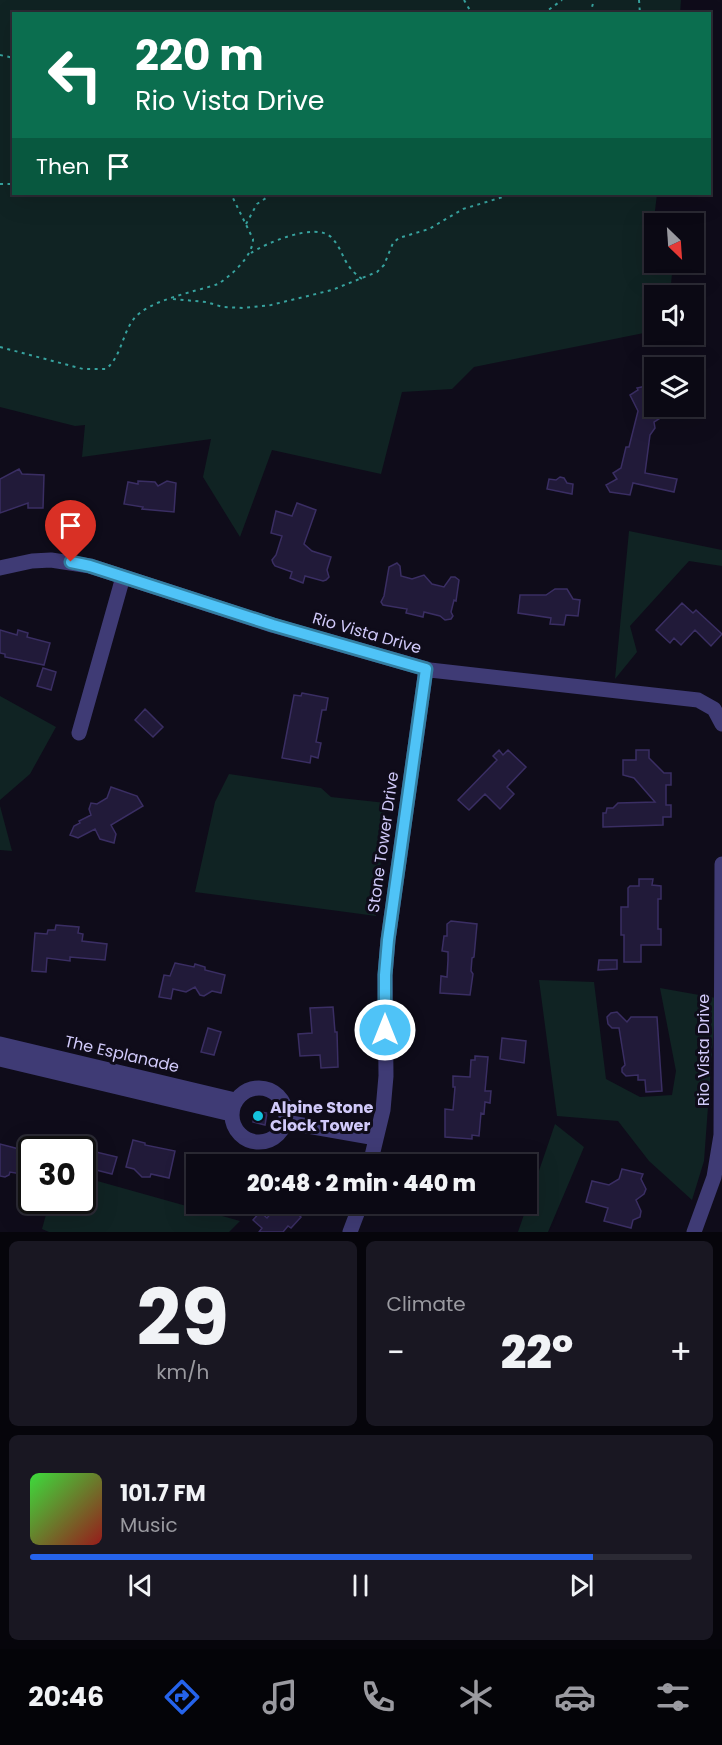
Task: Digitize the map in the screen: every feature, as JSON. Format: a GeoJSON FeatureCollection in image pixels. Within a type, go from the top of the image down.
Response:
{"type":"FeatureCollection","features":[{"type":"Feature","properties":{"kind":"street","name":"Rio Vista Drive"},"geometry":{"type":"LineString","coordinates":[[0,568],[32,561],[51,560],[90,566],[273,625],[426,669],[698,700],[714,709],[722,724]]}},
{"type":"Feature","properties":{"kind":"street"},"geometry":{"type":"LineString","coordinates":[[79,733],[123,577]]}},
{"type":"Feature","properties":{"kind":"street","name":"Stone Tower Drive"},"geometry":{"type":"LineString","coordinates":[[372,1154],[383,1110],[386,1076],[385,975],[388,940],[426,669]]}},
{"type":"Feature","properties":{"kind":"street","name":"Rio Vista Drive"},"geometry":{"type":"LineString","coordinates":[[694,1232],[714,1177],[721,1135],[722,864]]}},
{"type":"Feature","properties":{"kind":"street","name":"The Esplanade"},"geometry":{"type":"LineString","coordinates":[[0,1044],[38,1061]]}},
{"type":"Feature","properties":{"kind":"street","name":"The Esplanade"},"geometry":{"type":"LineString","coordinates":[[0,1059],[38,1061],[233,1107]]}},
{"type":"Feature","properties":{"kind":"street"},"geometry":{"type":"LineString","coordinates":[[257,1088],[274,1092],[284,1105],[285,1122],[276,1137],[268,1141],[250,1141],[236,1131],[233,1107],[249,1089],[257,1088]]}},
{"type":"Feature","properties":{"kind":"street"},"geometry":{"type":"LineString","coordinates":[[285,1122],[376,1138]]}},
{"type":"Feature","properties":{"kind":"street"},"geometry":{"type":"LineString","coordinates":[[350,1232],[357,1214]]}},
{"type":"Feature","properties":{"kind":"path"},"geometry":{"type":"LineString","coordinates":[[546,12],[562,0]]}},
{"type":"Feature","properties":{"kind":"path"},"geometry":{"type":"LineString","coordinates":[[0,347],[83,369],[106,369],[114,360],[134,319],[152,307],[218,284],[248,255],[253,246],[253,239],[232,195]]}},
{"type":"Feature","properties":{"kind":"path"},"geometry":{"type":"LineString","coordinates":[[246,224],[257,204],[270,195]]}},
{"type":"Feature","properties":{"kind":"path"},"geometry":{"type":"LineString","coordinates":[[173,299],[206,302],[223,307],[260,306],[315,295],[377,272],[384,265],[393,243],[399,238],[429,229],[463,209],[510,195]]}},
{"type":"Feature","properties":{"kind":"path"},"geometry":{"type":"LineString","coordinates":[[248,255],[284,238],[320,232],[331,237],[348,268],[362,279]]}},
{"type":"Feature","properties":{"kind":"green space"},"geometry":{"type":"Polygon","coordinates":[[[0,0],[681,0],[680,12],[12,12],[12,195],[657,195],[655,213],[644,213],[644,273],[672,273],[671,285],[644,285],[644,333],[474,367],[452,389],[402,392],[381,474],[272,450],[240,537],[203,477],[211,439],[82,457],[85,425],[75,426],[0,407],[0,0]]]}},
{"type":"Feature","properties":{"kind":"green space"},"geometry":{"type":"Polygon","coordinates":[[[629,531],[722,550],[722,566],[689,561],[630,626],[637,652],[615,679],[629,531]]]}},
{"type":"Feature","properties":{"kind":"green space"},"geometry":{"type":"Polygon","coordinates":[[[0,696],[56,727],[30,774],[0,800],[0,696]]]}},
{"type":"Feature","properties":{"kind":"green space"},"geometry":{"type":"Polygon","coordinates":[[[229,774],[321,788],[331,797],[386,803],[376,916],[195,892],[215,802],[229,774]]]}},
{"type":"Feature","properties":{"kind":"green space"},"geometry":{"type":"Polygon","coordinates":[[[0,806],[12,851],[0,850],[0,806]]]}},
{"type":"Feature","properties":{"kind":"green space"},"geometry":{"type":"Polygon","coordinates":[[[539,980],[594,982],[606,1079],[640,1097],[672,1095],[676,1071],[660,988],[716,998],[704,1161],[692,1200],[649,1161],[618,1121],[557,1116],[539,980]]]}},
{"type":"Feature","properties":{"kind":"green space"},"geometry":{"type":"Polygon","coordinates":[[[555,1124],[584,1147],[548,1232],[518,1232],[524,1214],[537,1214],[537,1177],[555,1124]]]}},
{"type":"Feature","properties":{"kind":"green space"},"geometry":{"type":"Polygon","coordinates":[[[96,1181],[186,1206],[186,1214],[215,1214],[240,1221],[229,1232],[49,1232],[42,1229],[46,1214],[96,1214],[96,1181]]]}},
{"type":"Feature","properties":{"kind":"building"},"geometry":{"type":"Polygon","coordinates":[[[644,386],[644,417],[662,417],[654,422],[655,428],[650,435],[645,473],[677,479],[674,492],[633,483],[630,495],[610,492],[606,485],[617,479],[613,473],[621,468],[626,447],[629,447],[638,411],[630,395],[638,390],[637,388],[644,386]]]}},
{"type":"Feature","properties":{"kind":"building"},"geometry":{"type":"Polygon","coordinates":[[[19,469],[22,474],[44,475],[43,508],[28,508],[28,503],[0,513],[0,479],[19,469]]]}},
{"type":"Feature","properties":{"kind":"building"},"geometry":{"type":"Polygon","coordinates":[[[560,477],[564,478],[567,483],[573,484],[572,494],[547,489],[549,479],[556,480],[560,477]]]}},
{"type":"Feature","properties":{"kind":"building"},"geometry":{"type":"Polygon","coordinates":[[[138,481],[155,482],[158,486],[167,481],[176,483],[174,512],[142,509],[143,507],[124,504],[128,482],[138,484],[138,481]]]}},
{"type":"Feature","properties":{"kind":"building"},"geometry":{"type":"Polygon","coordinates":[[[297,503],[316,510],[304,544],[312,551],[331,557],[327,570],[329,577],[326,580],[305,576],[303,583],[290,578],[292,572],[275,566],[273,563],[272,560],[282,536],[271,533],[276,511],[292,516],[297,503]]]}},
{"type":"Feature","properties":{"kind":"building"},"geometry":{"type":"Polygon","coordinates":[[[397,563],[400,566],[401,576],[412,579],[424,575],[432,584],[444,587],[451,577],[459,580],[451,619],[445,620],[440,616],[424,612],[423,617],[406,613],[407,609],[383,605],[381,602],[389,567],[397,563]]]}},
{"type":"Feature","properties":{"kind":"building"},"geometry":{"type":"Polygon","coordinates":[[[555,589],[567,589],[573,599],[580,600],[578,616],[566,615],[564,625],[550,624],[551,618],[518,613],[520,595],[546,595],[555,589]]]}},
{"type":"Feature","properties":{"kind":"building"},"geometry":{"type":"Polygon","coordinates":[[[682,603],[693,613],[696,610],[722,634],[711,646],[695,630],[681,645],[674,638],[670,643],[656,630],[682,603]]]}},
{"type":"Feature","properties":{"kind":"building"},"geometry":{"type":"Polygon","coordinates":[[[0,630],[17,635],[18,630],[28,633],[27,637],[50,643],[44,665],[5,657],[5,654],[0,653],[0,630]]]}},
{"type":"Feature","properties":{"kind":"building"},"geometry":{"type":"Polygon","coordinates":[[[43,668],[56,672],[51,690],[37,686],[43,668]]]}},
{"type":"Feature","properties":{"kind":"building"},"geometry":{"type":"Polygon","coordinates":[[[302,693],[328,698],[326,710],[322,710],[316,742],[321,743],[318,758],[311,756],[310,763],[282,758],[294,695],[301,696],[302,693]]]}},
{"type":"Feature","properties":{"kind":"building"},"geometry":{"type":"Polygon","coordinates":[[[145,709],[163,727],[153,737],[135,720],[145,709]]]}},
{"type":"Feature","properties":{"kind":"building"},"geometry":{"type":"Polygon","coordinates":[[[499,750],[503,755],[508,750],[526,767],[507,787],[514,794],[500,809],[485,794],[469,810],[458,800],[497,760],[493,756],[499,750]]]}},
{"type":"Feature","properties":{"kind":"building"},"geometry":{"type":"Polygon","coordinates":[[[636,750],[649,750],[649,758],[664,773],[671,773],[671,785],[666,785],[666,805],[671,805],[671,817],[663,817],[663,825],[603,827],[603,813],[606,813],[607,808],[613,808],[618,803],[655,802],[634,778],[623,775],[623,760],[636,760],[636,750]]]}},
{"type":"Feature","properties":{"kind":"building"},"geometry":{"type":"Polygon","coordinates":[[[111,787],[137,796],[143,806],[111,825],[116,834],[114,843],[100,839],[95,829],[78,838],[70,835],[74,826],[80,823],[79,821],[91,815],[89,809],[91,803],[97,804],[107,798],[111,787]]]}},
{"type":"Feature","properties":{"kind":"building"},"geometry":{"type":"Polygon","coordinates":[[[639,879],[653,879],[652,885],[661,886],[661,899],[658,899],[658,929],[661,929],[661,945],[641,945],[641,962],[624,962],[621,907],[628,907],[628,888],[639,886],[639,879]]]}},
{"type":"Feature","properties":{"kind":"building"},"geometry":{"type":"Polygon","coordinates":[[[451,921],[477,924],[470,995],[440,993],[441,976],[447,977],[448,952],[442,951],[444,936],[447,936],[447,924],[451,921]]]}},
{"type":"Feature","properties":{"kind":"building"},"geometry":{"type":"Polygon","coordinates":[[[56,925],[79,927],[78,933],[83,934],[82,941],[107,944],[105,960],[70,957],[70,961],[47,958],[46,972],[32,971],[35,933],[47,934],[48,930],[55,930],[56,925]]]}},
{"type":"Feature","properties":{"kind":"building"},"geometry":{"type":"Polygon","coordinates":[[[599,960],[617,960],[617,969],[598,970],[599,960]]]}},
{"type":"Feature","properties":{"kind":"building"},"geometry":{"type":"Polygon","coordinates":[[[175,963],[194,967],[195,964],[205,967],[205,970],[225,975],[221,993],[212,991],[204,996],[200,995],[195,987],[186,992],[173,989],[171,999],[159,997],[164,975],[170,976],[175,963]]]}},
{"type":"Feature","properties":{"kind":"building"},"geometry":{"type":"Polygon","coordinates":[[[333,1007],[335,1032],[337,1032],[338,1067],[321,1068],[320,1055],[300,1056],[298,1034],[312,1033],[310,1008],[333,1007]]]}},
{"type":"Feature","properties":{"kind":"building"},"geometry":{"type":"Polygon","coordinates":[[[617,1012],[627,1022],[631,1017],[657,1017],[662,1091],[646,1092],[645,1080],[638,1080],[638,1075],[626,1076],[622,1072],[625,1065],[619,1028],[612,1028],[608,1024],[607,1017],[617,1012]]]}},
{"type":"Feature","properties":{"kind":"building"},"geometry":{"type":"Polygon","coordinates":[[[208,1028],[221,1032],[214,1055],[201,1052],[208,1028]]]}},
{"type":"Feature","properties":{"kind":"building"},"geometry":{"type":"Polygon","coordinates":[[[502,1038],[526,1041],[524,1063],[500,1059],[502,1038]]]}},
{"type":"Feature","properties":{"kind":"building"},"geometry":{"type":"Polygon","coordinates":[[[475,1056],[488,1057],[485,1091],[491,1091],[490,1103],[485,1102],[484,1114],[481,1113],[479,1136],[472,1135],[472,1139],[445,1137],[445,1109],[453,1110],[455,1087],[453,1087],[453,1076],[470,1077],[471,1060],[475,1060],[475,1056]]]}},
{"type":"Feature","properties":{"kind":"building"},"geometry":{"type":"Polygon","coordinates":[[[255,1111],[267,1113],[265,1125],[253,1122],[255,1111]]]}},
{"type":"Feature","properties":{"kind":"building"},"geometry":{"type":"Polygon","coordinates":[[[133,1140],[175,1151],[169,1178],[151,1174],[150,1177],[142,1177],[134,1169],[126,1167],[133,1140]]]}},
{"type":"Feature","properties":{"kind":"building"},"geometry":{"type":"Polygon","coordinates":[[[0,1144],[18,1149],[18,1173],[10,1172],[5,1177],[0,1176],[0,1144]]]}},
{"type":"Feature","properties":{"kind":"building"},"geometry":{"type":"Polygon","coordinates":[[[96,1152],[117,1157],[112,1174],[96,1170],[96,1152]]]}},
{"type":"Feature","properties":{"kind":"building"},"geometry":{"type":"Polygon","coordinates":[[[622,1169],[643,1174],[641,1179],[646,1189],[644,1194],[636,1200],[641,1211],[640,1217],[633,1220],[631,1228],[604,1221],[608,1208],[586,1202],[592,1181],[609,1185],[619,1179],[622,1169]]]}},
{"type":"Feature","properties":{"kind":"building"},"geometry":{"type":"Polygon","coordinates":[[[258,1214],[267,1218],[270,1214],[297,1214],[301,1217],[291,1228],[288,1226],[283,1232],[259,1232],[262,1228],[253,1220],[258,1214]]]}},
{"type":"Feature","properties":{"kind":"place","name":"Alpine Stone Clock Tower"},"geometry":{"type":"Point","coordinates":[258,1116]}},
{"type":"Feature","properties":{"kind":"route"},"geometry":{"type":"LineString","coordinates":[[71,562],[90,566],[351,649],[426,669],[388,940],[385,975],[385,1030]]}}]}
